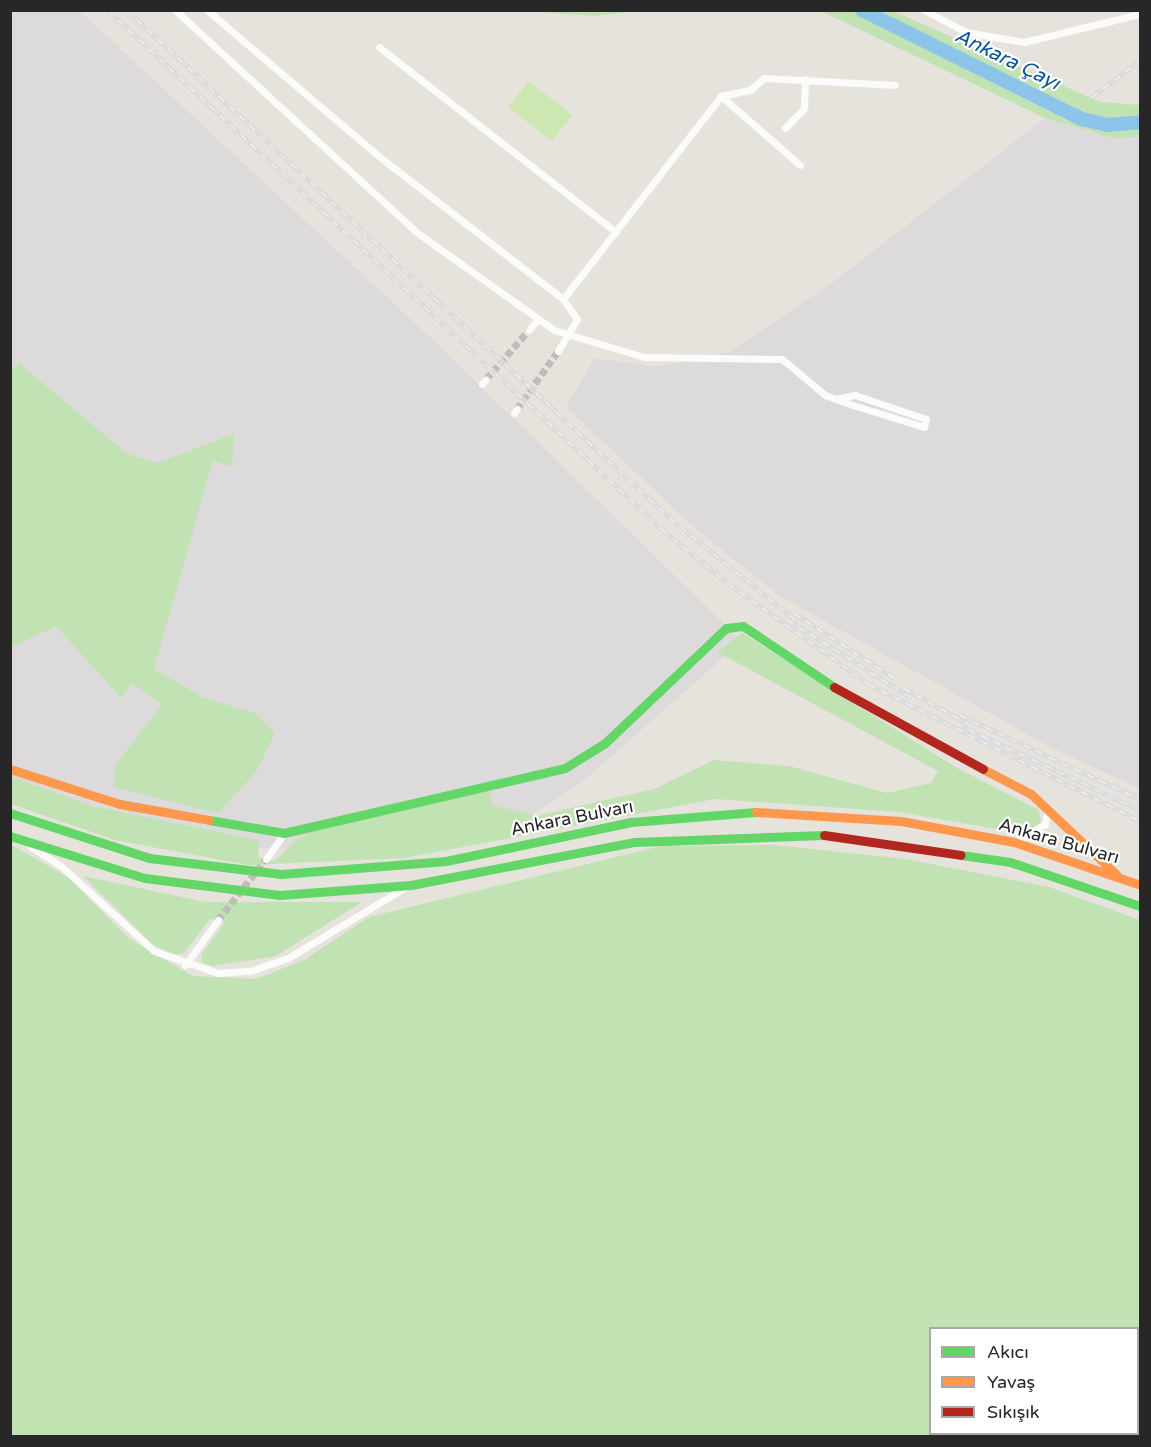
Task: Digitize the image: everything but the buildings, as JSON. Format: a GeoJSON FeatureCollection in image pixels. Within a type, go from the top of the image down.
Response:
{"type":"FeatureCollection","features":[{"type":"Feature","properties":{"kind":"main road"},"geometry":{"type":"LineString","coordinates":[[10,769],[120,804],[284,833],[565,768],[605,743],[726,628],[743,626],[863,706],[1031,794],[1048,809],[1081,846],[1117,875]]}},
{"type":"Feature","properties":{"kind":"main road","name":"Ankara Bulvarı"},"geometry":{"type":"LineString","coordinates":[[10,813],[148,858],[281,874],[446,861],[631,822],[715,812],[804,812],[901,821],[1014,842],[1117,875],[1140,885]]}},
{"type":"Feature","properties":{"kind":"main road","name":"Ankara Bulvarı"},"geometry":{"type":"LineString","coordinates":[[10,836],[145,878],[280,896],[411,885],[635,842],[804,832],[1010,862],[1140,906]]}},
{"type":"Feature","properties":{"kind":"street"},"geometry":{"type":"LineString","coordinates":[[175,10],[419,234],[567,337],[672,360],[782,359],[836,399],[924,427],[926,419],[855,395],[836,399]]}},
{"type":"Feature","properties":{"kind":"street"},"geometry":{"type":"LineString","coordinates":[[207,10],[376,154],[563,299],[576,313],[567,337],[558,351]]}},
{"type":"Feature","properties":{"kind":"street"},"geometry":{"type":"LineString","coordinates":[[924,10],[966,32],[1024,42],[1140,14]]}},
{"type":"Feature","properties":{"kind":"street"},"geometry":{"type":"LineString","coordinates":[[379,47],[616,232]]}},
{"type":"Feature","properties":{"kind":"street"},"geometry":{"type":"LineString","coordinates":[[563,299],[721,96],[750,90],[764,78],[895,85]]}},
{"type":"Feature","properties":{"kind":"street"},"geometry":{"type":"LineString","coordinates":[[785,128],[804,108],[805,79]]}},
{"type":"Feature","properties":{"kind":"street"},"geometry":{"type":"LineString","coordinates":[[721,96],[800,165]]}},
{"type":"Feature","properties":{"kind":"street"},"geometry":{"type":"LineString","coordinates":[[529,330],[538,319]]}},
{"type":"Feature","properties":{"kind":"street"},"geometry":{"type":"LineString","coordinates":[[1014,842],[1045,824],[1048,809]]}},
{"type":"Feature","properties":{"kind":"street"},"geometry":{"type":"LineString","coordinates":[[266,859],[284,833]]}},
{"type":"Feature","properties":{"kind":"street"},"geometry":{"type":"LineString","coordinates":[[20,840],[61,866],[130,934],[185,965],[218,973],[249,971],[288,958],[411,885]]}},
{"type":"Feature","properties":{"kind":"street"},"geometry":{"type":"LineString","coordinates":[[185,965],[218,920]]}},
{"type":"Feature","properties":{"kind":"shaded area"},"geometry":{"type":"Polygon","coordinates":[[[10,11],[80,11],[431,338],[742,641],[581,783],[526,818],[344,850],[186,847],[11,795],[10,11]]]}},
{"type":"Feature","properties":{"kind":"shaded area"},"geometry":{"type":"Polygon","coordinates":[[[1045,118],[1113,138],[1140,137],[1140,789],[1043,743],[780,596],[698,531],[566,407],[595,358],[655,367],[730,352],[836,280],[1045,118]]]}},
{"type":"Feature","properties":{"kind":"green space"},"geometry":{"type":"Polygon","coordinates":[[[525,10],[641,11],[593,16],[525,10]]]}},
{"type":"Feature","properties":{"kind":"green space"},"geometry":{"type":"Polygon","coordinates":[[[821,11],[893,11],[1100,102],[1140,105],[1140,137],[1113,138],[1045,118],[821,11]]]}},
{"type":"Feature","properties":{"kind":"green space"},"geometry":{"type":"Polygon","coordinates":[[[529,81],[572,115],[552,141],[508,107],[529,81]]]}},
{"type":"Feature","properties":{"kind":"green space"},"geometry":{"type":"Polygon","coordinates":[[[19,363],[126,453],[157,463],[234,434],[232,467],[213,460],[154,669],[202,697],[255,713],[275,733],[256,772],[218,813],[113,787],[116,764],[162,705],[132,683],[121,698],[56,626],[11,647],[10,370],[19,363]]]}},
{"type":"Feature","properties":{"kind":"green space"},"geometry":{"type":"Polygon","coordinates":[[[742,633],[957,768],[1039,810],[1041,823],[1026,833],[898,812],[715,799],[405,858],[248,865],[115,840],[11,804],[10,776],[92,806],[259,840],[258,857],[275,861],[295,841],[316,830],[489,790],[492,805],[536,816],[654,789],[714,760],[789,766],[887,793],[931,783],[938,771],[717,652],[742,633]]]}},
{"type":"Feature","properties":{"kind":"green space"},"geometry":{"type":"Polygon","coordinates":[[[10,844],[68,877],[128,938],[193,976],[256,979],[304,960],[369,917],[661,846],[774,845],[906,859],[1049,887],[1140,920],[1140,1436],[1118,1435],[1139,1435],[1139,1327],[929,1327],[929,1435],[1052,1435],[11,1436],[10,844]]]}},
{"type":"Feature","properties":{"kind":"green space"},"geometry":{"type":"Polygon","coordinates":[[[83,876],[205,902],[362,902],[276,956],[212,966],[202,962],[201,955],[225,922],[210,919],[183,954],[173,954],[152,944],[83,876]]]}},
{"type":"Feature","properties":{"kind":"waterway","name":"Ankara Çayı"},"geometry":{"type":"LineString","coordinates":[[862,10],[1082,119],[1108,125],[1140,122]]}},
{"type":"Feature","properties":{"kind":"tunnel"},"geometry":{"type":"LineString","coordinates":[[486,379],[529,330]]}},
{"type":"Feature","properties":{"kind":"tunnel"},"geometry":{"type":"LineString","coordinates":[[517,409],[558,351]]}},
{"type":"Feature","properties":{"kind":"tunnel"},"geometry":{"type":"LineString","coordinates":[[218,920],[266,859]]}},
{"type":"Feature","properties":{"kind":"railway"},"geometry":{"type":"LineString","coordinates":[[108,10],[662,529],[728,583],[869,684],[1140,821]]}},
{"type":"Feature","properties":{"kind":"railway"},"geometry":{"type":"LineString","coordinates":[[127,10],[670,518],[797,621]]}},
{"type":"Feature","properties":{"kind":"railway"},"geometry":{"type":"LineString","coordinates":[[1092,97],[1140,60]]}},
{"type":"Feature","properties":{"kind":"railway"},"geometry":{"type":"LineString","coordinates":[[794,613],[895,678]]}},
{"type":"Feature","properties":{"kind":"railway"},"geometry":{"type":"LineString","coordinates":[[787,619],[909,696]]}},
{"type":"Feature","properties":{"kind":"railway"},"geometry":{"type":"LineString","coordinates":[[904,688],[967,723]]}},
{"type":"Feature","properties":{"kind":"railway"},"geometry":{"type":"LineString","coordinates":[[960,715],[1140,799]]}},
{"type":"Feature","properties":{"kind":"railway"},"geometry":{"type":"LineString","coordinates":[[956,723],[1140,810]]}},
{"type":"Feature","properties":{"kind":"traffic: fast"},"geometry":{"type":"LineString","coordinates":[[209,820],[284,833],[565,768],[605,743],[726,628],[743,626],[834,687]]}},
{"type":"Feature","properties":{"kind":"traffic: fast"},"geometry":{"type":"LineString","coordinates":[[10,813],[149,858],[281,874],[446,861],[631,822],[756,812]]}},
{"type":"Feature","properties":{"kind":"traffic: fast"},"geometry":{"type":"LineString","coordinates":[[10,836],[145,878],[280,895],[411,885],[635,842],[824,835]]}},
{"type":"Feature","properties":{"kind":"traffic: fast"},"geometry":{"type":"LineString","coordinates":[[961,855],[1010,862],[1140,906]]}},
{"type":"Feature","properties":{"kind":"traffic: slow"},"geometry":{"type":"LineString","coordinates":[[10,769],[120,804],[209,820]]}},
{"type":"Feature","properties":{"kind":"traffic: slow"},"geometry":{"type":"LineString","coordinates":[[983,769],[1031,794],[1117,875]]}},
{"type":"Feature","properties":{"kind":"traffic: slow"},"geometry":{"type":"LineString","coordinates":[[756,812],[901,821],[1014,842],[1140,885]]}},
{"type":"Feature","properties":{"kind":"traffic: jam"},"geometry":{"type":"LineString","coordinates":[[834,687],[983,769]]}},
{"type":"Feature","properties":{"kind":"traffic: jam"},"geometry":{"type":"LineString","coordinates":[[824,835],[961,855]]}}]}
